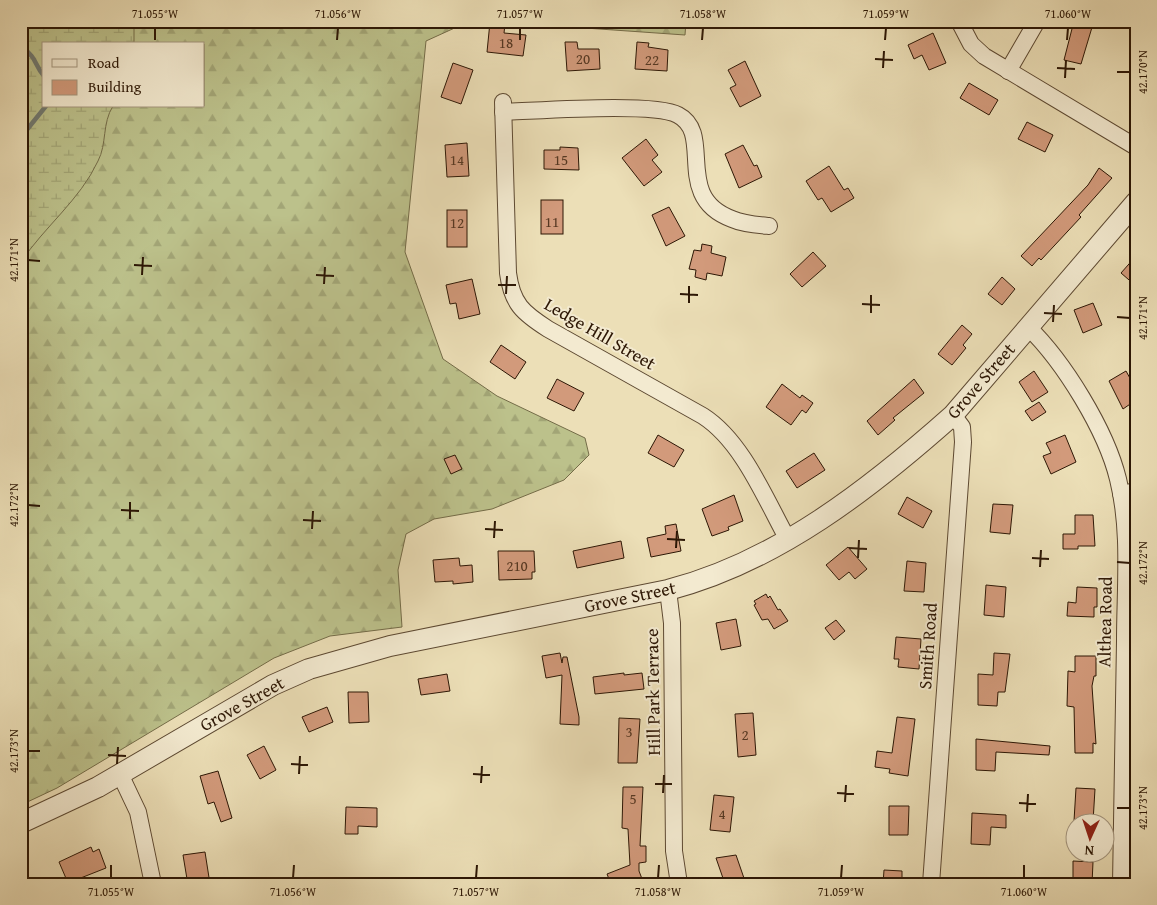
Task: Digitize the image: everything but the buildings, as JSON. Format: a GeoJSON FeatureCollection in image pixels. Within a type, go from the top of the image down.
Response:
{"type":"FeatureCollection","features":[{"type":"Feature","properties":{"kind":"street"},"geometry":{"type":"LineString","coordinates":[[959,21],[965,36],[977,50],[1008,71],[1136,147]]}},
{"type":"Feature","properties":{"kind":"street"},"geometry":{"type":"LineString","coordinates":[[1008,71],[1037,21]]}},
{"type":"Feature","properties":{"kind":"street","name":"Ledge Hill Street"},"geometry":{"type":"LineString","coordinates":[[769,226],[732,220],[716,211],[704,200],[698,186],[692,133],[685,119],[679,115],[643,109],[503,107],[508,273],[512,294],[516,302],[530,317],[548,329],[703,416],[720,428],[740,454],[787,538]]}},
{"type":"Feature","properties":{"kind":"street","name":"Grove Street"},"geometry":{"type":"LineString","coordinates":[[21,823],[66,803],[120,774],[273,685],[326,663],[390,646],[668,590],[700,582],[734,568],[787,538],[875,481],[953,415],[1136,202]]}},
{"type":"Feature","properties":{"kind":"street","name":"Althea Road"},"geometry":{"type":"LineString","coordinates":[[1028,327],[1054,356],[1093,420],[1128,493],[1124,523],[1125,584],[1121,884]]}},
{"type":"Feature","properties":{"kind":"street","name":"Smith Road"},"geometry":{"type":"LineString","coordinates":[[931,884],[963,442],[962,427],[953,415]]}},
{"type":"Feature","properties":{"kind":"street","name":"Hill Park Terrace"},"geometry":{"type":"LineString","coordinates":[[668,590],[672,623],[674,850],[679,884]]}},
{"type":"Feature","properties":{"kind":"street"},"geometry":{"type":"LineString","coordinates":[[120,774],[138,812],[153,884]]}},
{"type":"Feature","properties":{"kind":"green space"},"geometry":{"type":"Polygon","coordinates":[[[21,21],[470,21],[426,41],[405,252],[443,359],[497,396],[585,438],[589,455],[564,480],[492,509],[434,519],[406,534],[398,570],[402,627],[330,636],[274,658],[57,788],[21,805],[21,21]]]}},
{"type":"Feature","properties":{"kind":"green space"},"geometry":{"type":"Polygon","coordinates":[[[21,21],[134,21],[134,42],[42,42],[42,108],[112,108],[107,119],[103,148],[90,175],[72,201],[21,262],[21,21]]]}},
{"type":"Feature","properties":{"kind":"green space"},"geometry":{"type":"Polygon","coordinates":[[[485,21],[686,21],[685,35],[485,21]]]}},
{"type":"Feature","properties":{"kind":"waterway"},"geometry":{"type":"LineString","coordinates":[[21,47],[33,58],[42,73]]}},
{"type":"Feature","properties":{"kind":"waterway"},"geometry":{"type":"LineString","coordinates":[[21,137],[44,108]]}}]}
